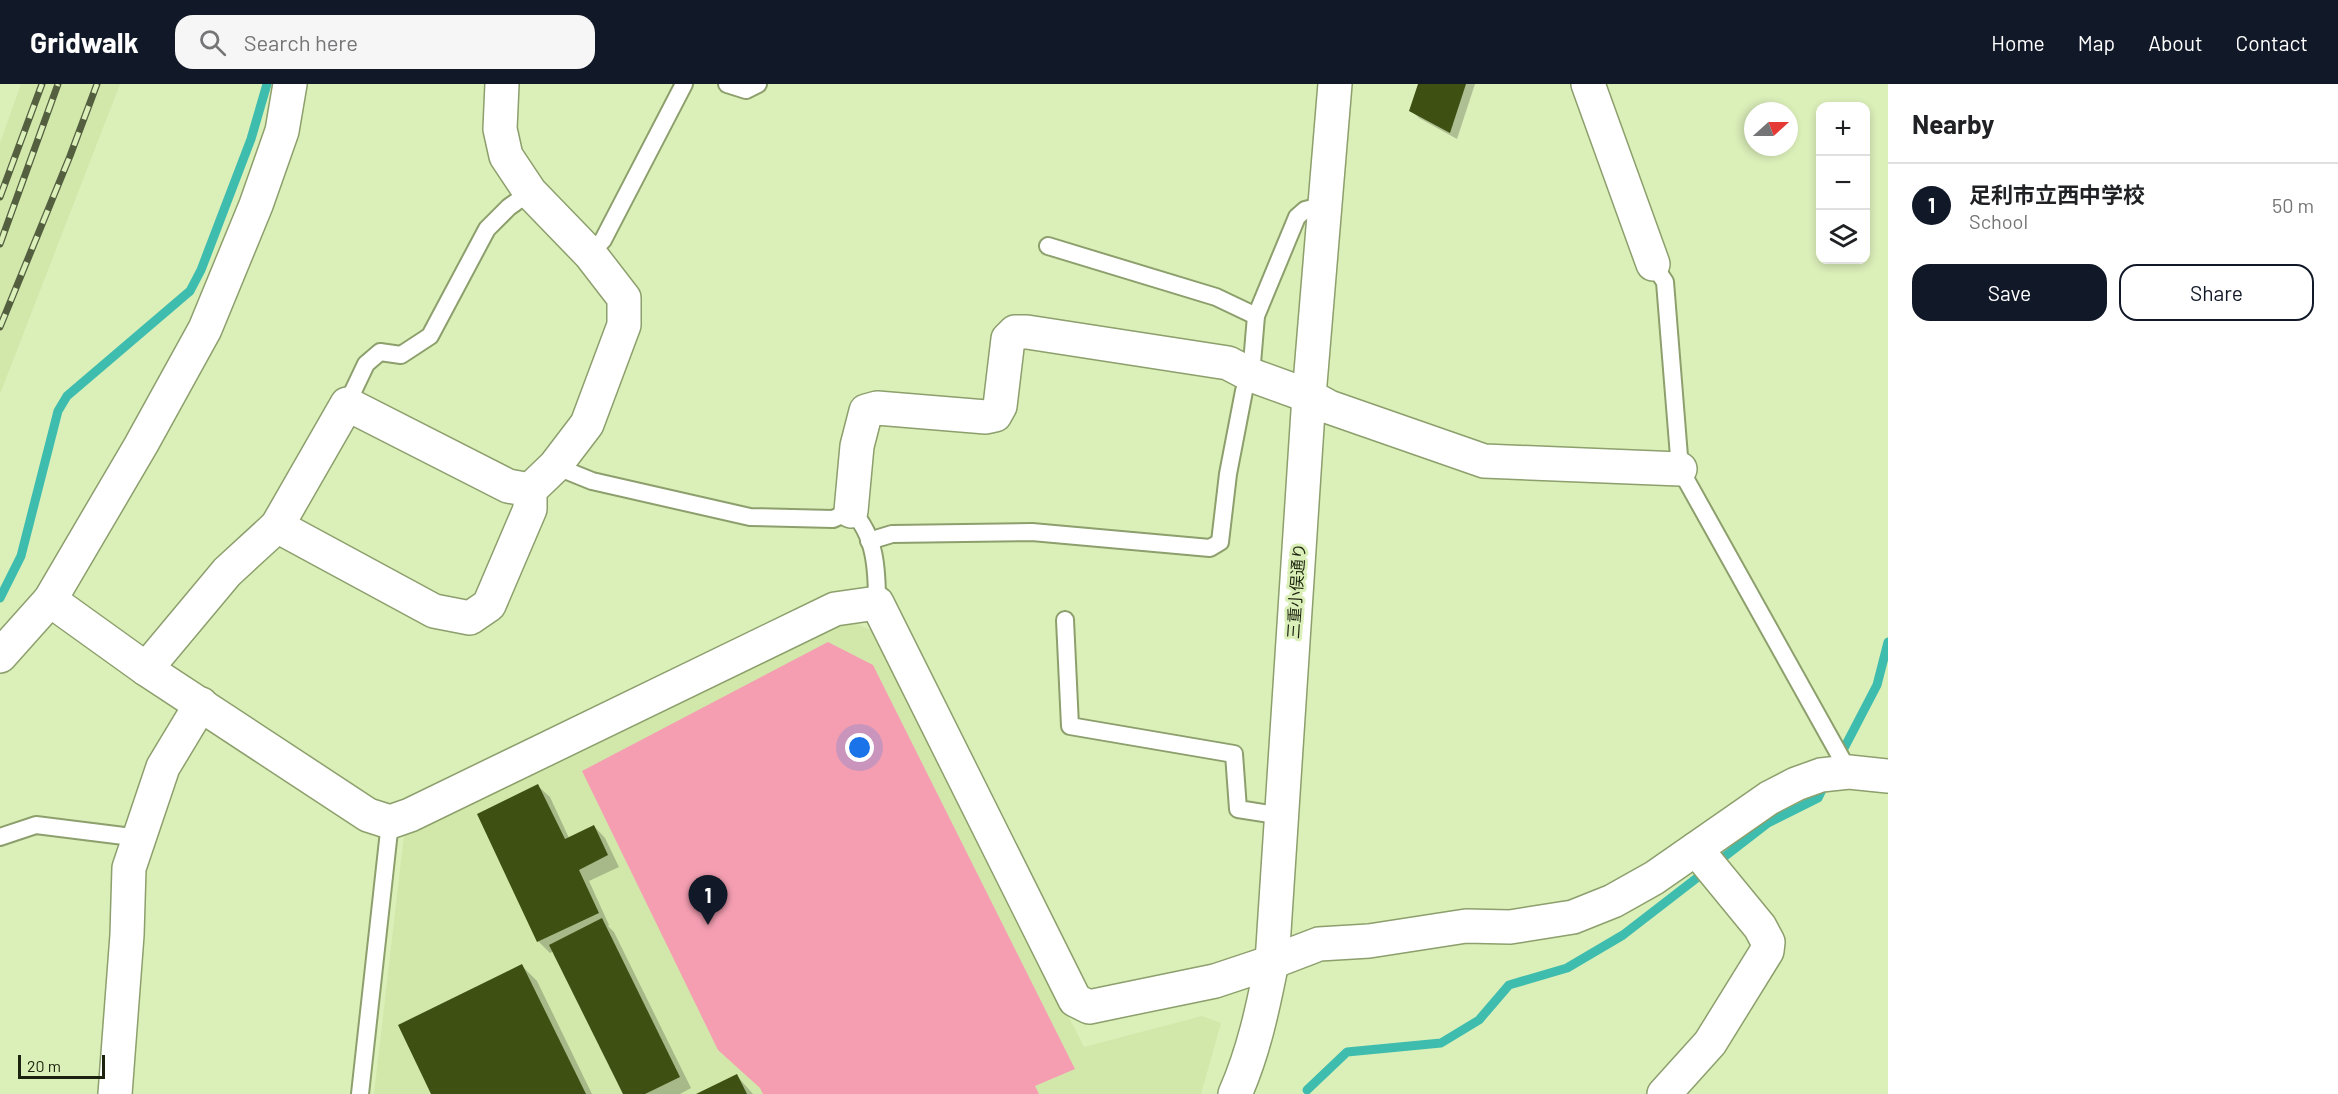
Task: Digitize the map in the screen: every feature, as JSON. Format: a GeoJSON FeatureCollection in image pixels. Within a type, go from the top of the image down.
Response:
{"type":"FeatureCollection","features":[{"type":"Feature","properties":{"kind":"street"},"geometry":{"type":"LineString","coordinates":[[0,656],[50,600],[141,445],[205,329],[256,205],[282,131],[290,84]]}},
{"type":"Feature","properties":{"kind":"street"},"geometry":{"type":"LineString","coordinates":[[278,526],[434,611],[471,618],[489,605],[530,509],[530,490],[555,466],[587,424],[624,325],[624,298],[590,254],[530,192],[506,156],[500,129],[502,84]]}},
{"type":"Feature","properties":{"kind":"street","name":"三重小俣通り"},"geometry":{"type":"LineString","coordinates":[[1235,1094],[1245,1072],[1259,1025],[1272,962],[1308,396],[1335,84]]}},
{"type":"Feature","properties":{"kind":"street"},"geometry":{"type":"LineString","coordinates":[[1588,84],[1653,264]]}},
{"type":"Feature","properties":{"kind":"street"},"geometry":{"type":"LineString","coordinates":[[851,511],[857,446],[866,411],[877,408],[986,417],[995,415],[1000,406],[1008,339],[1015,332],[1228,363],[1251,375],[1308,396],[1329,407],[1484,461],[1680,469]]}},
{"type":"Feature","properties":{"kind":"street"},"geometry":{"type":"LineString","coordinates":[[146,669],[227,573],[278,526],[347,404],[508,486],[530,490]]}},
{"type":"Feature","properties":{"kind":"street"},"geometry":{"type":"LineString","coordinates":[[50,600],[146,669],[368,815],[390,822],[421,810],[835,609],[877,603],[1075,1000],[1089,1007],[1215,981],[1319,944],[1369,940],[1466,926],[1510,927],[1573,917],[1613,901],[1654,878],[1769,798],[1796,784],[1821,776],[1850,772],[1888,776]]}},
{"type":"Feature","properties":{"kind":"street"},"geometry":{"type":"LineString","coordinates":[[115,1094],[128,935],[129,868],[163,767],[201,704]]}},
{"type":"Feature","properties":{"kind":"street"},"geometry":{"type":"LineString","coordinates":[[1664,1094],[1710,1043],[1767,951],[1768,942],[1760,927],[1696,849]]}},
{"type":"Feature","properties":{"kind":"lane"},"geometry":{"type":"LineString","coordinates":[[590,254],[603,240],[684,84]]}},
{"type":"Feature","properties":{"kind":"lane"},"geometry":{"type":"LineString","coordinates":[[727,84],[746,90],[758,84]]}},
{"type":"Feature","properties":{"kind":"lane"},"geometry":{"type":"LineString","coordinates":[[347,404],[366,364],[380,352],[401,355],[430,336],[487,229],[509,207],[530,192]]}},
{"type":"Feature","properties":{"kind":"lane"},"geometry":{"type":"LineString","coordinates":[[869,541],[892,534],[1032,532],[1210,548],[1220,542],[1228,474],[1244,391],[1251,375],[1256,315],[1297,217],[1305,210],[1324,206]]}},
{"type":"Feature","properties":{"kind":"lane"},"geometry":{"type":"LineString","coordinates":[[1048,246],[1216,297],[1256,315]]}},
{"type":"Feature","properties":{"kind":"lane"},"geometry":{"type":"LineString","coordinates":[[1653,264],[1665,282],[1680,469],[1850,772]]}},
{"type":"Feature","properties":{"kind":"lane"},"geometry":{"type":"LineString","coordinates":[[555,466],[592,481],[750,517],[832,519],[851,511],[863,522],[869,541],[877,573],[877,603]]}},
{"type":"Feature","properties":{"kind":"lane"},"geometry":{"type":"LineString","coordinates":[[1065,620],[1070,726],[1234,754],[1238,809],[1282,816]]}},
{"type":"Feature","properties":{"kind":"lane"},"geometry":{"type":"LineString","coordinates":[[360,1094],[390,822]]}},
{"type":"Feature","properties":{"kind":"lane"},"geometry":{"type":"LineString","coordinates":[[0,837],[36,825],[140,837]]}},
{"type":"Feature","properties":{"kind":"shaded area"},"geometry":{"type":"Polygon","coordinates":[[[21,84],[120,84],[0,394],[0,143],[21,84]]]}},
{"type":"Feature","properties":{"kind":"shaded area"},"geometry":{"type":"Polygon","coordinates":[[[842,617],[874,632],[1084,1047],[1202,1016],[1221,1023],[1201,1094],[374,1094],[404,835],[842,617]]]}},
{"type":"Feature","properties":{"kind":"shaded area"},"geometry":{"type":"Polygon","coordinates":[[[828,642],[873,665],[1075,1069],[1035,1086],[1039,1094],[763,1094],[760,1088],[718,1050],[582,771],[828,642]]]}},
{"type":"Feature","properties":{"kind":"building"},"geometry":{"type":"Polygon","coordinates":[[[1418,84],[1466,84],[1450,133],[1409,111],[1418,84]]]}},
{"type":"Feature","properties":{"kind":"building"},"geometry":{"type":"Polygon","coordinates":[[[538,784],[565,839],[594,825],[608,855],[579,870],[599,913],[537,942],[477,814],[538,784]]]}},
{"type":"Feature","properties":{"kind":"building"},"geometry":{"type":"Polygon","coordinates":[[[602,918],[680,1077],[645,1094],[623,1094],[549,945],[602,918]]]}},
{"type":"Feature","properties":{"kind":"building"},"geometry":{"type":"Polygon","coordinates":[[[522,964],[586,1094],[431,1094],[398,1025],[522,964]]]}},
{"type":"Feature","properties":{"kind":"building"},"geometry":{"type":"Polygon","coordinates":[[[737,1074],[747,1094],[696,1094],[737,1074]]]}},
{"type":"Feature","properties":{"kind":"waterway"},"geometry":{"type":"LineString","coordinates":[[0,598],[21,556],[58,411],[67,396],[190,291],[201,270],[251,139],[267,84]]}},
{"type":"Feature","properties":{"kind":"waterway"},"geometry":{"type":"LineString","coordinates":[[1839,758],[1877,685],[1888,642]]}},
{"type":"Feature","properties":{"kind":"waterway"},"geometry":{"type":"LineString","coordinates":[[1307,1090],[1347,1052],[1441,1043],[1479,1020],[1509,985],[1567,968],[1623,935],[1768,823],[1818,798],[1825,784]]}},
{"type":"Feature","properties":{"kind":"railway"},"geometry":{"type":"LineString","coordinates":[[0,197],[42,84]]}},
{"type":"Feature","properties":{"kind":"railway"},"geometry":{"type":"LineString","coordinates":[[0,244],[58,84]]}},
{"type":"Feature","properties":{"kind":"railway"},"geometry":{"type":"LineString","coordinates":[[0,327],[97,84]]}},
{"type":"Feature","properties":{"kind":"place","name":"足利市立西中学校"},"geometry":{"type":"Point","coordinates":[708,925]}}]}
